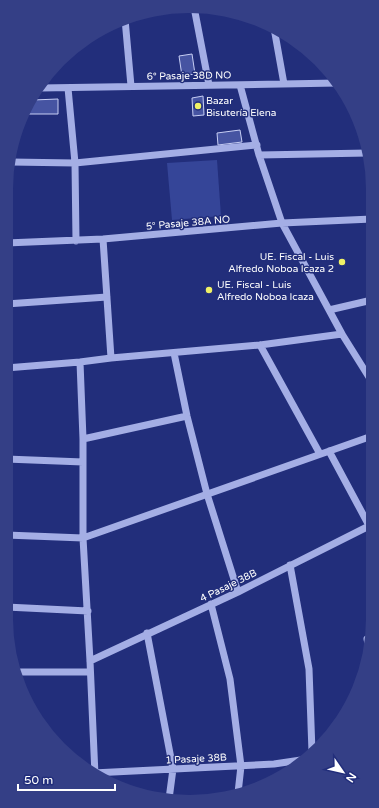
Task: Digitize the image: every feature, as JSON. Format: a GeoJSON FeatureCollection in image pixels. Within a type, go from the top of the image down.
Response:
{"type":"FeatureCollection","features":[{"type":"Feature","properties":{"kind":"street"},"geometry":{"type":"LineString","coordinates":[[195,13],[209,85]]}},
{"type":"Feature","properties":{"kind":"street"},"geometry":{"type":"LineString","coordinates":[[126,25],[131,86]]}},
{"type":"Feature","properties":{"kind":"street"},"geometry":{"type":"LineString","coordinates":[[275,35],[284,84]]}},
{"type":"Feature","properties":{"kind":"street","name":"6° Pasaje 38D NO"},"geometry":{"type":"LineString","coordinates":[[45,88],[331,83]]}},
{"type":"Feature","properties":{"kind":"street"},"geometry":{"type":"LineString","coordinates":[[240,85],[259,155],[282,224],[342,334],[366,372]]}},
{"type":"Feature","properties":{"kind":"street"},"geometry":{"type":"LineString","coordinates":[[68,88],[75,163],[76,241]]}},
{"type":"Feature","properties":{"kind":"street"},"geometry":{"type":"LineString","coordinates":[[15,162],[75,163],[257,145]]}},
{"type":"Feature","properties":{"kind":"street"},"geometry":{"type":"LineString","coordinates":[[259,155],[362,153]]}},
{"type":"Feature","properties":{"kind":"street","name":"5° Pasaje 38A NO"},"geometry":{"type":"LineString","coordinates":[[13,243],[76,241],[282,224],[366,219]]}},
{"type":"Feature","properties":{"kind":"street"},"geometry":{"type":"LineString","coordinates":[[103,239],[111,358]]}},
{"type":"Feature","properties":{"kind":"street"},"geometry":{"type":"LineString","coordinates":[[13,304],[107,297]]}},
{"type":"Feature","properties":{"kind":"street"},"geometry":{"type":"LineString","coordinates":[[329,310],[366,301]]}},
{"type":"Feature","properties":{"kind":"street"},"geometry":{"type":"LineString","coordinates":[[13,367],[260,345],[342,334]]}},
{"type":"Feature","properties":{"kind":"street"},"geometry":{"type":"LineString","coordinates":[[260,345],[320,454]]}},
{"type":"Feature","properties":{"kind":"street"},"geometry":{"type":"LineString","coordinates":[[174,353],[187,416],[207,494],[238,592]]}},
{"type":"Feature","properties":{"kind":"street"},"geometry":{"type":"LineString","coordinates":[[80,362],[83,439],[83,538],[88,611],[94,767]]}},
{"type":"Feature","properties":{"kind":"street"},"geometry":{"type":"LineString","coordinates":[[83,439],[187,416]]}},
{"type":"Feature","properties":{"kind":"street"},"geometry":{"type":"LineString","coordinates":[[13,535],[83,538],[366,438]]}},
{"type":"Feature","properties":{"kind":"street"},"geometry":{"type":"LineString","coordinates":[[329,451],[366,516]]}},
{"type":"Feature","properties":{"kind":"street"},"geometry":{"type":"LineString","coordinates":[[13,460],[83,462]]}},
{"type":"Feature","properties":{"kind":"street","name":"4 Pasaje 38B"},"geometry":{"type":"LineString","coordinates":[[90,661],[147,633],[238,592],[366,527]]}},
{"type":"Feature","properties":{"kind":"street"},"geometry":{"type":"LineString","coordinates":[[290,565],[309,669],[312,745]]}},
{"type":"Feature","properties":{"kind":"street"},"geometry":{"type":"LineString","coordinates":[[211,604],[230,679],[241,766],[239,788]]}},
{"type":"Feature","properties":{"kind":"street"},"geometry":{"type":"LineString","coordinates":[[13,607],[88,611]]}},
{"type":"Feature","properties":{"kind":"street"},"geometry":{"type":"LineString","coordinates":[[147,633],[173,769],[170,794]]}},
{"type":"Feature","properties":{"kind":"street"},"geometry":{"type":"LineString","coordinates":[[21,672],[90,672]]}},
{"type":"Feature","properties":{"kind":"street","name":"1 Pasaje 38B"},"geometry":{"type":"LineString","coordinates":[[105,773],[274,764],[294,761]]}},
{"type":"Feature","properties":{"kind":"shaded area"},"geometry":{"type":"Polygon","coordinates":[[[217,160],[221,216],[172,220],[167,163],[217,160]]]}},
{"type":"Feature","properties":{"kind":"building"},"geometry":{"type":"Polygon","coordinates":[[[192,54],[195,74],[182,76],[179,56],[192,54]]]}},
{"type":"Feature","properties":{"kind":"building","name":"Bazar Bisutería Elena"},"geometry":{"type":"Polygon","coordinates":[[[203,96],[204,115],[193,116],[192,98],[203,96]]]}},
{"type":"Feature","properties":{"kind":"building"},"geometry":{"type":"Polygon","coordinates":[[[58,99],[58,114],[30,114],[38,100],[58,99]]]}},
{"type":"Feature","properties":{"kind":"building"},"geometry":{"type":"Polygon","coordinates":[[[240,130],[242,142],[218,145],[217,133],[240,130]]]}},
{"type":"Feature","properties":{"kind":"place","name":"Bazar Bisutería Elena"},"geometry":{"type":"Point","coordinates":[198,106]}},
{"type":"Feature","properties":{"kind":"place","name":"UE. Fiscal - Luis Alfredo Noboa Icaza 2"},"geometry":{"type":"Point","coordinates":[342,262]}},
{"type":"Feature","properties":{"kind":"place","name":"UE. Fiscal - Luis Alfredo Noboa Icaza"},"geometry":{"type":"Point","coordinates":[209,290]}}]}
